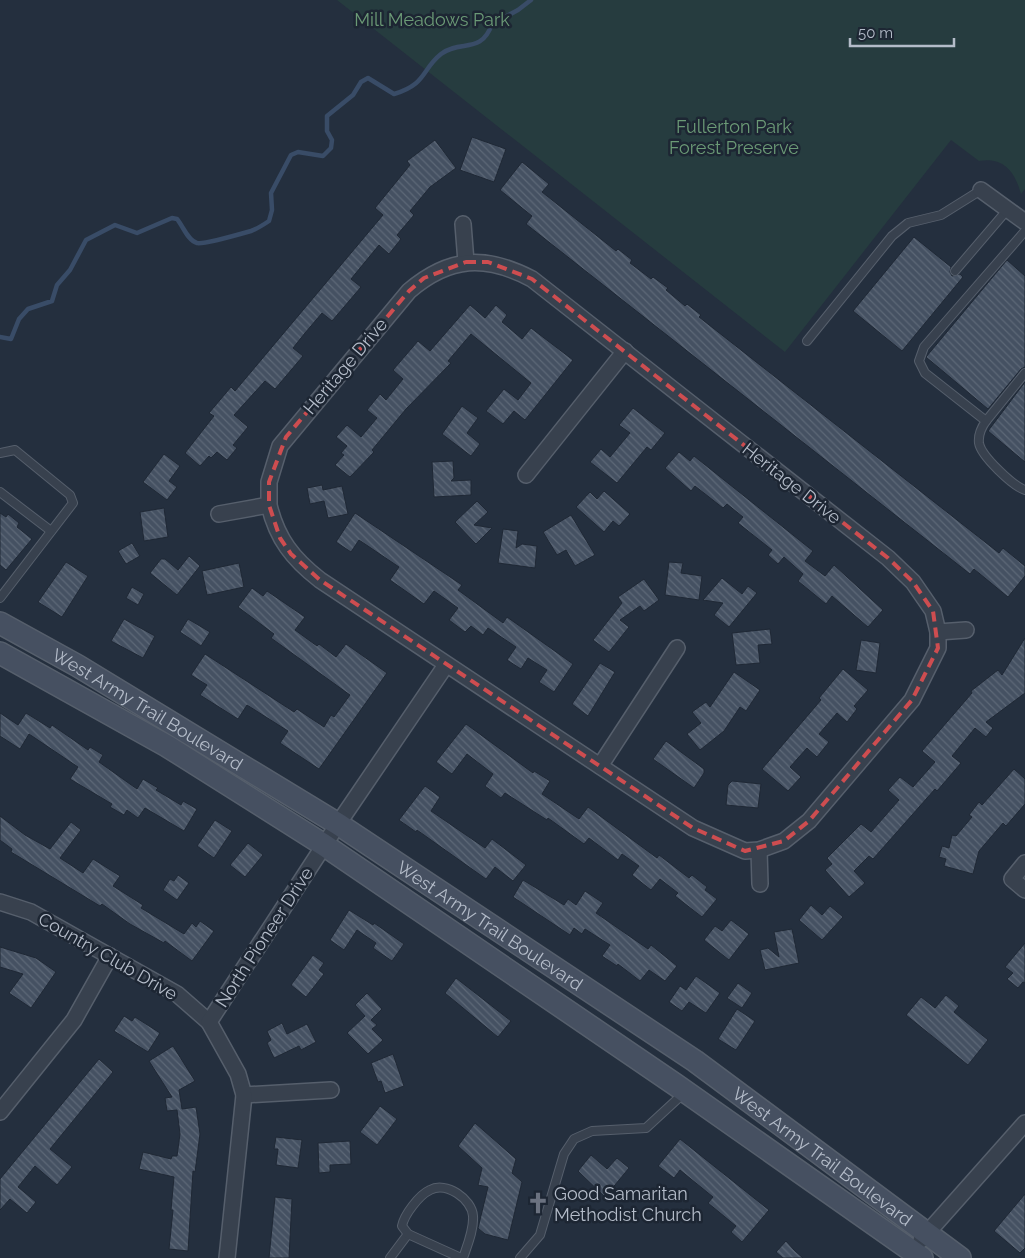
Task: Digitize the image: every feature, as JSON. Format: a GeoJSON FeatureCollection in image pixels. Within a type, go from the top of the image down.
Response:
{"type":"FeatureCollection","features":[{"type":"Feature","properties":{"kind":"main road","name":"West Army Trail Boulevard"},"geometry":{"type":"LineString","coordinates":[[0,623],[78,666],[338,824],[695,1061],[960,1258]]}},
{"type":"Feature","properties":{"kind":"main road","name":"West Army Trail Boulevard"},"geometry":{"type":"LineString","coordinates":[[0,653],[167,746],[324,845],[681,1088],[916,1254]]}},
{"type":"Feature","properties":{"kind":"main road"},"geometry":{"type":"LineString","coordinates":[[681,1088],[695,1061]]}},
{"type":"Feature","properties":{"kind":"street"},"geometry":{"type":"LineString","coordinates":[[981,190],[1025,222]]}},
{"type":"Feature","properties":{"kind":"street"},"geometry":{"type":"LineString","coordinates":[[463,224],[466,262]]}},
{"type":"Feature","properties":{"kind":"street","name":"Heritage Drive"},"geometry":{"type":"LineString","coordinates":[[466,262],[488,262],[511,268],[532,279],[888,558],[913,582],[932,611],[938,632],[938,648],[912,700],[809,821],[784,841],[759,850],[744,851],[693,828],[446,665],[304,568],[290,554],[280,538],[269,506],[269,482],[274,463],[286,437],[409,291],[424,278],[466,262]]}},
{"type":"Feature","properties":{"kind":"street"},"geometry":{"type":"LineString","coordinates":[[526,475],[625,351]]}},
{"type":"Feature","properties":{"kind":"street"},"geometry":{"type":"LineString","coordinates":[[219,514],[269,506]]}},
{"type":"Feature","properties":{"kind":"street"},"geometry":{"type":"LineString","coordinates":[[938,632],[966,630]]}},
{"type":"Feature","properties":{"kind":"street"},"geometry":{"type":"LineString","coordinates":[[600,766],[677,648]]}},
{"type":"Feature","properties":{"kind":"street"},"geometry":{"type":"LineString","coordinates":[[338,824],[446,665]]}},
{"type":"Feature","properties":{"kind":"street","name":"North Pioneer Drive"},"geometry":{"type":"LineString","coordinates":[[227,1258],[244,1096],[238,1074],[209,1022],[338,824]]}},
{"type":"Feature","properties":{"kind":"street"},"geometry":{"type":"LineString","coordinates":[[759,850],[760,884]]}},
{"type":"Feature","properties":{"kind":"street"},"geometry":{"type":"LineString","coordinates":[[1025,863],[1012,878],[1025,890]]}},
{"type":"Feature","properties":{"kind":"street","name":"Country Club Drive"},"geometry":{"type":"LineString","coordinates":[[0,902],[31,912],[177,994],[209,1022]]}},
{"type":"Feature","properties":{"kind":"street"},"geometry":{"type":"LineString","coordinates":[[0,1112],[74,1020],[110,956]]}},
{"type":"Feature","properties":{"kind":"street"},"geometry":{"type":"LineString","coordinates":[[244,1096],[331,1090]]}},
{"type":"Feature","properties":{"kind":"street"},"geometry":{"type":"LineString","coordinates":[[916,1254],[928,1234],[1025,1123]]}},
{"type":"Feature","properties":{"kind":"lane"},"geometry":{"type":"LineString","coordinates":[[807,341],[892,236],[908,223],[941,215],[981,190]]}},
{"type":"Feature","properties":{"kind":"lane"},"geometry":{"type":"LineString","coordinates":[[955,270],[1008,208]]}},
{"type":"Feature","properties":{"kind":"lane"},"geometry":{"type":"LineString","coordinates":[[986,421],[924,373],[919,361],[924,347],[1025,231]]}},
{"type":"Feature","properties":{"kind":"lane"},"geometry":{"type":"LineString","coordinates":[[1025,373],[980,430],[979,445],[987,458],[1010,480],[1025,490]]}},
{"type":"Feature","properties":{"kind":"lane"},"geometry":{"type":"LineString","coordinates":[[0,453],[14,450],[70,495],[73,503],[0,597]]}},
{"type":"Feature","properties":{"kind":"lane"},"geometry":{"type":"LineString","coordinates":[[0,492],[51,531]]}},
{"type":"Feature","properties":{"kind":"lane"},"geometry":{"type":"LineString","coordinates":[[520,1258],[540,1235],[564,1154],[574,1139],[592,1131],[646,1128],[681,1088]]}},
{"type":"Feature","properties":{"kind":"lane"},"geometry":{"type":"LineString","coordinates":[[443,1187],[470,1204],[473,1217],[462,1258],[408,1234],[402,1226],[403,1221],[419,1199],[430,1189],[443,1187]]}},
{"type":"Feature","properties":{"kind":"lane"},"geometry":{"type":"LineString","coordinates":[[390,1258],[408,1234]]}},
{"type":"Feature","properties":{"kind":"highlighted area"},"geometry":{"type":"Polygon","coordinates":[[[466,262],[488,262],[532,279],[888,558],[913,582],[933,611],[938,648],[912,700],[809,821],[784,841],[745,851],[693,828],[320,580],[291,554],[280,538],[269,505],[269,482],[286,437],[409,291],[424,278],[466,262]]]}},
{"type":"Feature","properties":{"kind":"green space","name":"Fullerton Park Forest Preserve"},"geometry":{"type":"Polygon","coordinates":[[[337,0],[1025,0],[1025,189],[1021,194],[1012,173],[1002,164],[988,160],[979,161],[951,140],[785,352],[337,0]]]}},
{"type":"Feature","properties":{"kind":"building"},"geometry":{"type":"Polygon","coordinates":[[[472,137],[506,149],[494,182],[460,170],[472,137]]]}},
{"type":"Feature","properties":{"kind":"building"},"geometry":{"type":"Polygon","coordinates":[[[435,140],[456,168],[430,187],[410,211],[414,215],[397,235],[401,239],[389,254],[379,245],[351,279],[361,287],[332,321],[322,313],[305,333],[293,348],[303,356],[275,389],[265,381],[234,415],[248,427],[233,445],[237,448],[227,460],[217,452],[211,458],[209,456],[200,466],[185,453],[214,416],[209,413],[231,387],[235,391],[383,215],[375,208],[410,165],[407,161],[435,140]]]}},
{"type":"Feature","properties":{"kind":"building"},"geometry":{"type":"Polygon","coordinates":[[[522,162],[549,184],[542,192],[616,251],[618,249],[632,260],[630,263],[651,279],[653,277],[668,288],[666,290],[685,306],[687,304],[701,315],[699,317],[999,553],[1003,548],[1025,566],[1025,576],[1008,597],[974,569],[970,574],[526,224],[532,216],[500,190],[522,162]]]}},
{"type":"Feature","properties":{"kind":"building"},"geometry":{"type":"Polygon","coordinates":[[[914,237],[951,267],[950,272],[952,276],[960,274],[963,277],[902,351],[853,311],[914,237]]]}},
{"type":"Feature","properties":{"kind":"building"},"geometry":{"type":"Polygon","coordinates":[[[1007,260],[1025,276],[1025,367],[1021,369],[988,409],[926,357],[1007,260]]]}},
{"type":"Feature","properties":{"kind":"building"},"geometry":{"type":"Polygon","coordinates":[[[470,305],[485,318],[496,305],[507,315],[502,322],[522,339],[531,328],[573,360],[525,420],[514,411],[503,424],[486,411],[504,389],[518,400],[531,383],[471,334],[448,361],[451,363],[406,409],[372,450],[374,452],[350,477],[335,465],[344,455],[341,453],[347,446],[336,437],[347,425],[361,437],[377,418],[367,410],[380,394],[386,400],[403,379],[393,370],[418,341],[430,351],[470,305]]]}},
{"type":"Feature","properties":{"kind":"building"},"geometry":{"type":"Polygon","coordinates":[[[1025,382],[1025,462],[988,431],[1025,382]]]}},
{"type":"Feature","properties":{"kind":"building"},"geometry":{"type":"Polygon","coordinates":[[[462,406],[478,418],[467,433],[480,444],[471,456],[442,434],[462,406]]]}},
{"type":"Feature","properties":{"kind":"building"},"geometry":{"type":"Polygon","coordinates":[[[633,408],[665,433],[651,450],[647,447],[617,483],[590,462],[601,449],[610,457],[630,433],[619,425],[633,408]]]}},
{"type":"Feature","properties":{"kind":"building"},"geometry":{"type":"Polygon","coordinates":[[[679,452],[690,461],[694,456],[813,551],[805,561],[825,576],[834,565],[883,610],[868,627],[832,596],[826,604],[798,581],[803,574],[784,557],[778,564],[768,555],[772,550],[738,523],[743,517],[727,504],[723,508],[695,486],[691,491],[665,468],[679,452]]]}},
{"type":"Feature","properties":{"kind":"building"},"geometry":{"type":"Polygon","coordinates":[[[164,454],[180,466],[169,481],[177,487],[167,500],[143,482],[164,454]]]}},
{"type":"Feature","properties":{"kind":"building"},"geometry":{"type":"Polygon","coordinates":[[[453,461],[454,478],[451,481],[471,480],[471,495],[434,497],[432,462],[453,461]]]}},
{"type":"Feature","properties":{"kind":"building"},"geometry":{"type":"Polygon","coordinates":[[[322,485],[323,490],[342,486],[348,514],[328,518],[324,501],[310,504],[307,488],[322,485]]]}},
{"type":"Feature","properties":{"kind":"building"},"geometry":{"type":"Polygon","coordinates":[[[604,491],[630,514],[619,526],[613,521],[604,532],[576,507],[590,492],[597,499],[604,491]]]}},
{"type":"Feature","properties":{"kind":"building"},"geometry":{"type":"Polygon","coordinates":[[[477,501],[488,512],[474,525],[492,528],[476,544],[455,522],[477,501]]]}},
{"type":"Feature","properties":{"kind":"building"},"geometry":{"type":"Polygon","coordinates":[[[164,508],[168,537],[144,541],[140,512],[164,508]]]}},
{"type":"Feature","properties":{"kind":"building"},"geometry":{"type":"Polygon","coordinates":[[[0,513],[6,517],[8,514],[19,523],[17,527],[32,539],[6,570],[0,565],[0,513]]]}},
{"type":"Feature","properties":{"kind":"building"},"geometry":{"type":"Polygon","coordinates":[[[355,513],[462,585],[458,590],[503,623],[507,617],[573,664],[554,692],[539,682],[547,670],[528,658],[521,669],[507,660],[516,647],[488,628],[483,635],[471,626],[465,632],[449,620],[458,608],[434,591],[424,604],[390,580],[399,567],[359,540],[351,552],[336,542],[355,513]]]}},
{"type":"Feature","properties":{"kind":"building"},"geometry":{"type":"Polygon","coordinates":[[[571,515],[595,555],[575,566],[566,550],[557,555],[543,532],[571,515]]]}},
{"type":"Feature","properties":{"kind":"building"},"geometry":{"type":"Polygon","coordinates":[[[503,529],[518,531],[516,548],[522,544],[537,546],[535,568],[498,563],[503,529]]]}},
{"type":"Feature","properties":{"kind":"building"},"geometry":{"type":"Polygon","coordinates":[[[132,543],[140,556],[126,564],[118,551],[132,543]]]}},
{"type":"Feature","properties":{"kind":"building"},"geometry":{"type":"Polygon","coordinates":[[[189,556],[200,566],[177,595],[150,573],[161,559],[165,559],[178,570],[189,556]]]}},
{"type":"Feature","properties":{"kind":"building"},"geometry":{"type":"Polygon","coordinates":[[[66,562],[88,576],[62,617],[38,602],[66,562]]]}},
{"type":"Feature","properties":{"kind":"building"},"geometry":{"type":"Polygon","coordinates":[[[669,562],[683,563],[681,573],[702,576],[699,600],[665,595],[669,562]]]}},
{"type":"Feature","properties":{"kind":"building"},"geometry":{"type":"Polygon","coordinates":[[[239,563],[244,587],[207,595],[202,571],[239,563]]]}},
{"type":"Feature","properties":{"kind":"building"},"geometry":{"type":"Polygon","coordinates":[[[722,578],[742,594],[748,586],[757,593],[729,627],[714,615],[723,603],[703,600],[722,578]]]}},
{"type":"Feature","properties":{"kind":"building"},"geometry":{"type":"Polygon","coordinates":[[[644,579],[659,600],[644,611],[640,606],[620,620],[629,627],[609,652],[593,640],[622,603],[618,597],[644,579]]]}},
{"type":"Feature","properties":{"kind":"building"},"geometry":{"type":"Polygon","coordinates":[[[132,587],[144,594],[138,605],[126,598],[132,587]]]}},
{"type":"Feature","properties":{"kind":"building"},"geometry":{"type":"Polygon","coordinates":[[[252,588],[263,596],[267,591],[305,617],[295,630],[317,646],[319,644],[336,657],[346,644],[387,673],[319,769],[280,743],[288,731],[247,705],[238,719],[200,695],[207,685],[191,675],[205,654],[294,712],[297,709],[324,727],[331,715],[334,717],[350,695],[271,638],[274,634],[238,607],[252,588]]]}},
{"type":"Feature","properties":{"kind":"building"},"geometry":{"type":"Polygon","coordinates":[[[124,619],[155,636],[143,658],[111,641],[124,619]]]}},
{"type":"Feature","properties":{"kind":"building"},"geometry":{"type":"Polygon","coordinates":[[[188,619],[210,632],[201,646],[180,632],[188,619]]]}},
{"type":"Feature","properties":{"kind":"building"},"geometry":{"type":"Polygon","coordinates":[[[770,629],[772,644],[758,645],[760,663],[736,665],[732,633],[770,629]]]}},
{"type":"Feature","properties":{"kind":"building"},"geometry":{"type":"Polygon","coordinates":[[[1025,638],[1025,693],[986,722],[993,728],[986,737],[975,728],[952,756],[961,763],[937,791],[935,789],[873,859],[869,856],[854,871],[865,883],[849,897],[825,870],[832,864],[827,858],[861,824],[871,832],[899,800],[888,790],[900,777],[913,787],[935,762],[922,751],[972,693],[971,691],[998,670],[1002,675],[1025,638]]]}},
{"type":"Feature","properties":{"kind":"building"},"geometry":{"type":"Polygon","coordinates":[[[861,640],[880,643],[876,673],[856,670],[861,640]]]}},
{"type":"Feature","properties":{"kind":"building"},"geometry":{"type":"Polygon","coordinates":[[[600,663],[615,672],[588,716],[572,704],[600,663]]]}},
{"type":"Feature","properties":{"kind":"building"},"geometry":{"type":"Polygon","coordinates":[[[843,669],[868,690],[854,706],[857,709],[847,722],[837,713],[819,734],[829,742],[817,757],[807,748],[790,767],[801,777],[788,791],[762,769],[821,700],[819,698],[843,669]]]}},
{"type":"Feature","properties":{"kind":"building"},"geometry":{"type":"Polygon","coordinates":[[[734,672],[760,690],[746,711],[740,707],[724,731],[700,750],[687,734],[701,723],[692,712],[706,702],[710,707],[734,672]]]}},
{"type":"Feature","properties":{"kind":"building"},"geometry":{"type":"Polygon","coordinates":[[[0,713],[18,725],[26,713],[50,728],[52,725],[88,750],[90,747],[103,755],[99,762],[137,789],[143,779],[158,788],[156,790],[181,805],[183,801],[197,809],[184,831],[145,808],[138,818],[127,810],[124,815],[110,807],[112,804],[70,779],[78,767],[29,734],[20,749],[0,736],[0,713]]]}},
{"type":"Feature","properties":{"kind":"building"},"geometry":{"type":"Polygon","coordinates":[[[466,724],[533,773],[534,771],[550,781],[542,794],[579,819],[588,807],[657,858],[659,855],[689,878],[692,875],[707,887],[705,890],[717,899],[702,917],[675,896],[678,893],[660,879],[651,890],[632,875],[639,866],[622,854],[618,860],[589,838],[584,844],[548,818],[547,820],[505,793],[501,798],[485,786],[493,774],[467,754],[452,774],[436,762],[466,724]]]}},
{"type":"Feature","properties":{"kind":"building"},"geometry":{"type":"Polygon","coordinates":[[[666,741],[704,769],[704,773],[694,788],[653,759],[666,741]]]}},
{"type":"Feature","properties":{"kind":"building"},"geometry":{"type":"Polygon","coordinates":[[[1014,769],[1025,779],[1025,804],[1006,826],[1003,823],[979,851],[973,874],[944,866],[946,859],[939,857],[942,846],[949,848],[952,835],[956,836],[972,817],[969,815],[979,802],[982,805],[1014,769]]]}},
{"type":"Feature","properties":{"kind":"building"},"geometry":{"type":"Polygon","coordinates":[[[732,781],[761,784],[758,808],[726,805],[728,785],[732,781]]]}},
{"type":"Feature","properties":{"kind":"building"},"geometry":{"type":"Polygon","coordinates":[[[425,786],[440,797],[431,811],[485,848],[492,839],[526,865],[513,881],[495,867],[486,879],[417,830],[416,832],[399,820],[425,786]]]}},
{"type":"Feature","properties":{"kind":"building"},"geometry":{"type":"Polygon","coordinates":[[[0,816],[25,835],[50,849],[71,822],[81,830],[60,858],[83,873],[93,859],[120,876],[113,886],[143,905],[141,908],[184,934],[192,923],[196,927],[200,921],[214,931],[192,961],[165,941],[164,943],[130,924],[102,904],[100,906],[11,852],[12,849],[0,840],[0,816]]]}},
{"type":"Feature","properties":{"kind":"building"},"geometry":{"type":"Polygon","coordinates":[[[215,820],[232,831],[214,858],[197,846],[215,820]]]}},
{"type":"Feature","properties":{"kind":"building"},"geometry":{"type":"Polygon","coordinates":[[[248,843],[263,855],[245,877],[230,865],[248,843]]]}},
{"type":"Feature","properties":{"kind":"building"},"geometry":{"type":"Polygon","coordinates":[[[178,875],[189,883],[177,900],[163,890],[170,879],[174,881],[178,875]]]}},
{"type":"Feature","properties":{"kind":"building"},"geometry":{"type":"Polygon","coordinates":[[[523,880],[564,905],[568,899],[576,905],[585,891],[603,903],[596,913],[648,949],[651,945],[677,966],[665,981],[649,970],[640,981],[618,964],[617,966],[602,956],[610,945],[585,929],[582,934],[574,928],[570,935],[513,897],[523,880]]]}},
{"type":"Feature","properties":{"kind":"building"},"geometry":{"type":"Polygon","coordinates":[[[811,905],[822,915],[830,906],[843,917],[822,940],[799,920],[811,905]]]}},
{"type":"Feature","properties":{"kind":"building"},"geometry":{"type":"Polygon","coordinates":[[[349,910],[373,925],[374,923],[404,944],[392,961],[373,948],[376,943],[357,930],[344,950],[330,940],[349,910]]]}},
{"type":"Feature","properties":{"kind":"building"},"geometry":{"type":"Polygon","coordinates":[[[731,920],[749,934],[729,960],[704,940],[715,926],[722,931],[731,920]]]}},
{"type":"Feature","properties":{"kind":"building"},"geometry":{"type":"Polygon","coordinates":[[[792,929],[799,963],[765,970],[760,950],[768,948],[779,957],[774,932],[792,929]]]}},
{"type":"Feature","properties":{"kind":"building"},"geometry":{"type":"Polygon","coordinates":[[[1025,943],[1025,983],[1023,982],[1018,988],[1007,979],[1013,973],[1005,967],[1025,943]]]}},
{"type":"Feature","properties":{"kind":"building"},"geometry":{"type":"Polygon","coordinates":[[[0,947],[36,958],[56,972],[31,1008],[9,993],[23,974],[0,967],[0,947]]]}},
{"type":"Feature","properties":{"kind":"building"},"geometry":{"type":"Polygon","coordinates":[[[313,955],[324,963],[319,970],[324,974],[306,997],[291,985],[313,955]]]}},
{"type":"Feature","properties":{"kind":"building"},"geometry":{"type":"Polygon","coordinates":[[[696,976],[720,993],[706,1013],[689,1002],[682,1011],[669,1002],[680,986],[686,990],[696,976]]]}},
{"type":"Feature","properties":{"kind":"building"},"geometry":{"type":"Polygon","coordinates":[[[456,978],[511,1021],[498,1037],[445,993],[456,978]]]}},
{"type":"Feature","properties":{"kind":"building"},"geometry":{"type":"Polygon","coordinates":[[[738,983],[752,993],[742,1008],[727,998],[738,983]]]}},
{"type":"Feature","properties":{"kind":"building"},"geometry":{"type":"Polygon","coordinates":[[[367,993],[382,1009],[371,1020],[377,1025],[372,1029],[383,1040],[368,1054],[347,1033],[365,1016],[355,1005],[367,993]]]}},
{"type":"Feature","properties":{"kind":"building"},"geometry":{"type":"Polygon","coordinates":[[[946,995],[959,1006],[954,1012],[988,1040],[968,1065],[906,1015],[921,997],[935,1008],[946,995]]]}},
{"type":"Feature","properties":{"kind":"building"},"geometry":{"type":"Polygon","coordinates":[[[737,1009],[755,1021],[736,1050],[718,1039],[737,1009]]]}},
{"type":"Feature","properties":{"kind":"building"},"geometry":{"type":"Polygon","coordinates":[[[124,1016],[132,1021],[135,1017],[160,1033],[148,1052],[114,1031],[124,1016]]]}},
{"type":"Feature","properties":{"kind":"building"},"geometry":{"type":"Polygon","coordinates":[[[282,1023],[287,1034],[307,1024],[316,1042],[301,1050],[299,1046],[274,1058],[267,1043],[271,1040],[267,1031],[282,1023]]]}},
{"type":"Feature","properties":{"kind":"building"},"geometry":{"type":"Polygon","coordinates":[[[173,1046],[195,1081],[179,1090],[182,1109],[196,1107],[200,1134],[195,1172],[193,1171],[188,1251],[169,1249],[174,1177],[139,1169],[143,1152],[171,1159],[172,1156],[177,1156],[180,1134],[177,1110],[167,1111],[165,1098],[172,1097],[149,1061],[173,1046]]]}},
{"type":"Feature","properties":{"kind":"building"},"geometry":{"type":"Polygon","coordinates":[[[393,1054],[404,1086],[385,1093],[381,1081],[378,1082],[371,1063],[393,1054]]]}},
{"type":"Feature","properties":{"kind":"building"},"geometry":{"type":"Polygon","coordinates":[[[99,1059],[113,1072],[50,1149],[72,1167],[57,1185],[35,1166],[18,1187],[36,1202],[27,1213],[10,1199],[0,1210],[0,1179],[99,1059]]]}},
{"type":"Feature","properties":{"kind":"building"},"geometry":{"type":"Polygon","coordinates":[[[380,1106],[397,1119],[377,1145],[360,1132],[380,1106]]]}},
{"type":"Feature","properties":{"kind":"building"},"geometry":{"type":"Polygon","coordinates":[[[475,1123],[516,1159],[512,1173],[522,1182],[508,1240],[485,1234],[478,1228],[488,1187],[478,1185],[482,1168],[458,1146],[475,1123]]]}},
{"type":"Feature","properties":{"kind":"building"},"geometry":{"type":"Polygon","coordinates":[[[276,1137],[302,1140],[298,1168],[276,1165],[278,1149],[274,1149],[276,1137]]]}},
{"type":"Feature","properties":{"kind":"building"},"geometry":{"type":"Polygon","coordinates":[[[680,1139],[769,1210],[742,1242],[731,1232],[736,1226],[708,1203],[713,1197],[680,1170],[674,1178],[658,1166],[680,1139]]]}},
{"type":"Feature","properties":{"kind":"building"},"geometry":{"type":"Polygon","coordinates":[[[350,1141],[351,1164],[330,1165],[330,1172],[319,1173],[318,1143],[350,1141]]]}},
{"type":"Feature","properties":{"kind":"building"},"geometry":{"type":"Polygon","coordinates":[[[591,1155],[607,1169],[617,1158],[629,1168],[605,1197],[578,1171],[591,1155]]]}},
{"type":"Feature","properties":{"kind":"building"},"geometry":{"type":"Polygon","coordinates":[[[1025,1194],[1025,1248],[1020,1253],[994,1231],[1025,1194]]]}},
{"type":"Feature","properties":{"kind":"building"},"geometry":{"type":"Polygon","coordinates":[[[275,1197],[292,1199],[289,1258],[269,1258],[275,1197]]]}},
{"type":"Feature","properties":{"kind":"building"},"geometry":{"type":"Polygon","coordinates":[[[786,1241],[803,1258],[783,1258],[776,1252],[786,1241]]]}},
{"type":"Feature","properties":{"kind":"waterway"},"geometry":{"type":"LineString","coordinates":[[0,337],[11,339],[19,319],[28,309],[52,301],[57,285],[70,270],[86,240],[115,225],[137,233],[172,218],[177,219],[186,233],[197,243],[258,228],[269,221],[272,210],[271,193],[291,155],[298,152],[323,156],[331,148],[332,140],[327,131],[327,116],[353,95],[361,82],[368,78],[394,94],[405,90],[418,81],[441,54],[456,47],[470,45],[482,40],[492,24],[518,10],[531,0]]}},
{"type":"Feature","properties":{"kind":"place","name":"Good Samaritan Methodist Church"},"geometry":{"type":"Point","coordinates":[538,1203]}},
{"type":"Feature","properties":{"kind":"park label","name":"Mill Meadows Park"},"geometry":{"type":"Point","coordinates":[432,19]}}]}
